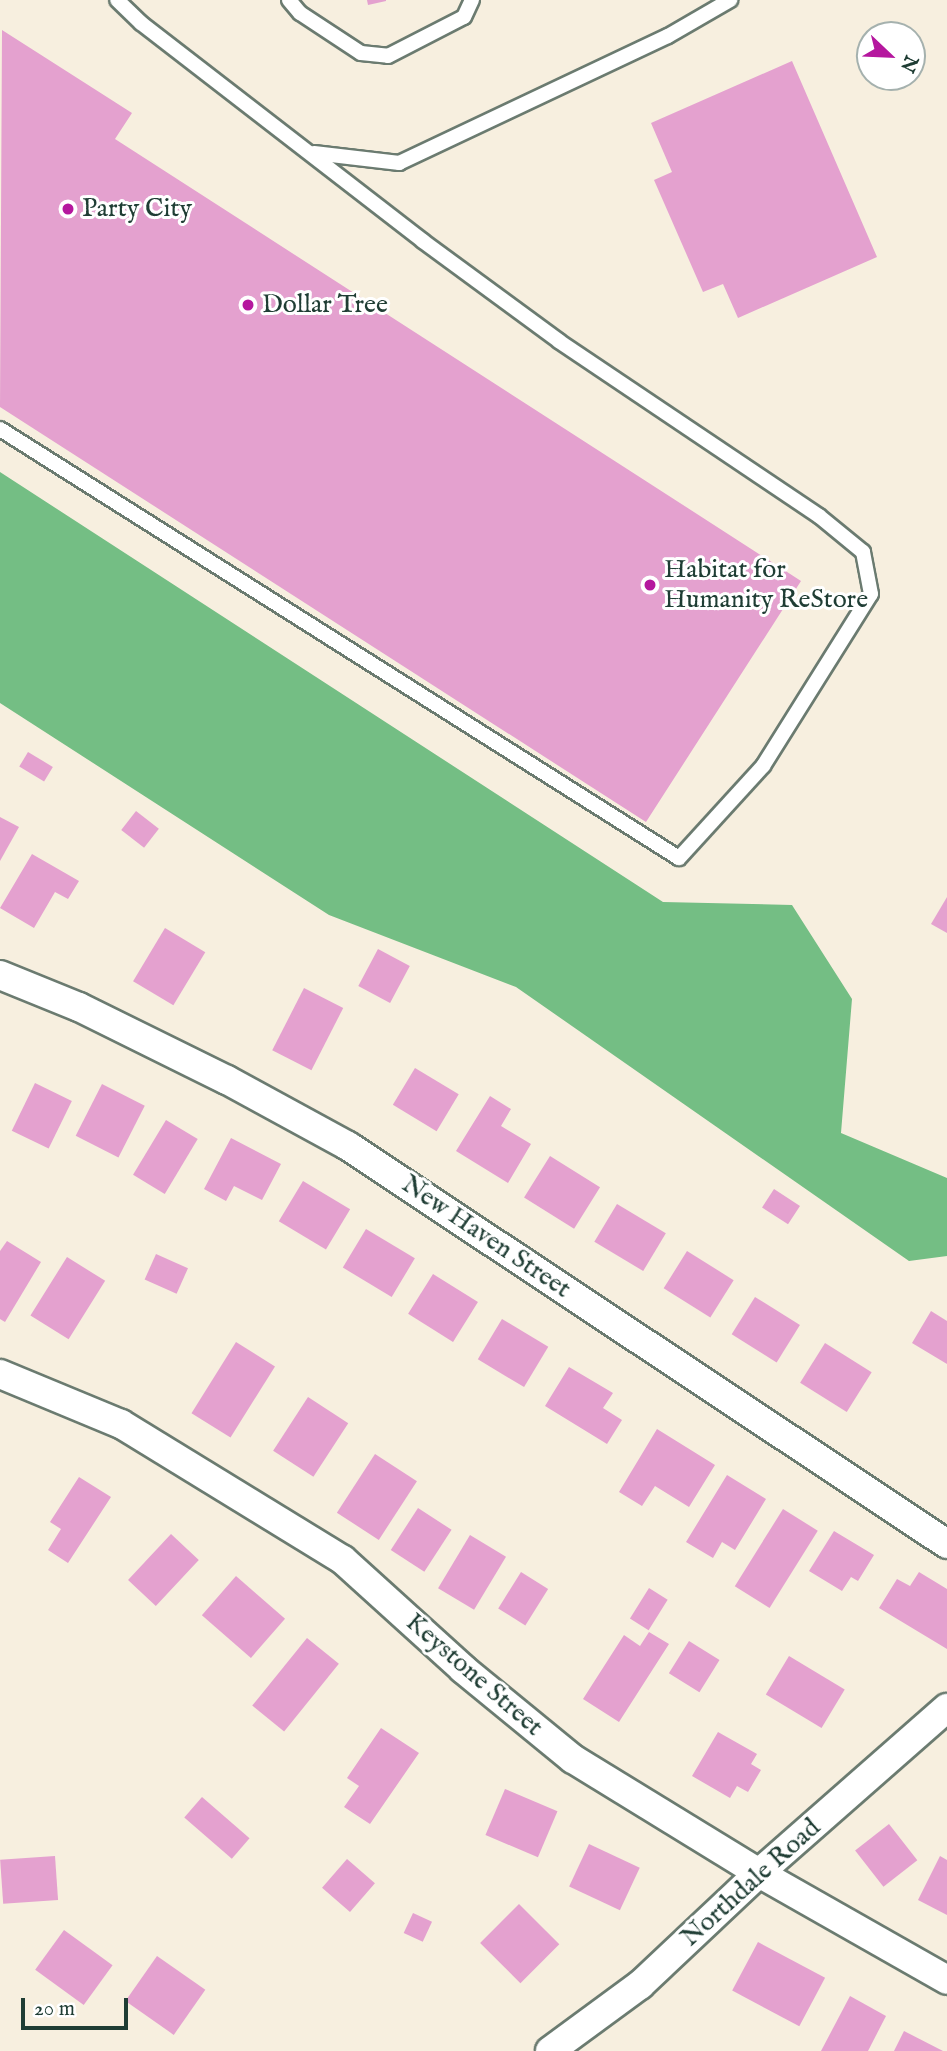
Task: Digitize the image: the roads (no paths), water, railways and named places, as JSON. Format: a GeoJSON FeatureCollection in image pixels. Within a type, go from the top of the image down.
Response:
{"type":"FeatureCollection","features":[{"type":"Feature","properties":{"kind":"street","name":"New Haven Street"},"geometry":{"type":"LineString","coordinates":[[0,976],[79,1007],[227,1080],[348,1146],[947,1544]]}},
{"type":"Feature","properties":{"kind":"street","name":"Keystone Street"},"geometry":{"type":"LineString","coordinates":[[0,1374],[121,1424],[344,1560],[463,1669],[573,1759],[758,1873],[947,1980]]}},
{"type":"Feature","properties":{"kind":"street","name":"Northdale Road"},"geometry":{"type":"LineString","coordinates":[[550,2051],[640,1984],[758,1873],[947,1708]]}},
{"type":"Feature","properties":{"kind":"lane"},"geometry":{"type":"LineString","coordinates":[[0,429],[679,858],[763,766],[871,594],[863,552],[819,516],[536,324],[423,241],[313,153],[141,23],[117,0]]}},
{"type":"Feature","properties":{"kind":"lane"},"geometry":{"type":"LineString","coordinates":[[289,0],[300,13],[361,52],[388,56],[464,17],[472,0]]}},
{"type":"Feature","properties":{"kind":"lane"},"geometry":{"type":"LineString","coordinates":[[313,153],[399,163],[667,36],[730,0]]}},
{"type":"Feature","properties":{"kind":"place","name":"Party City"},"geometry":{"type":"Point","coordinates":[68,209]}},
{"type":"Feature","properties":{"kind":"place","name":"Dollar Tree"},"geometry":{"type":"Point","coordinates":[248,305]}},
{"type":"Feature","properties":{"kind":"place","name":"Habitat for Humanity ReStore"},"geometry":{"type":"Point","coordinates":[650,585]}}]}
